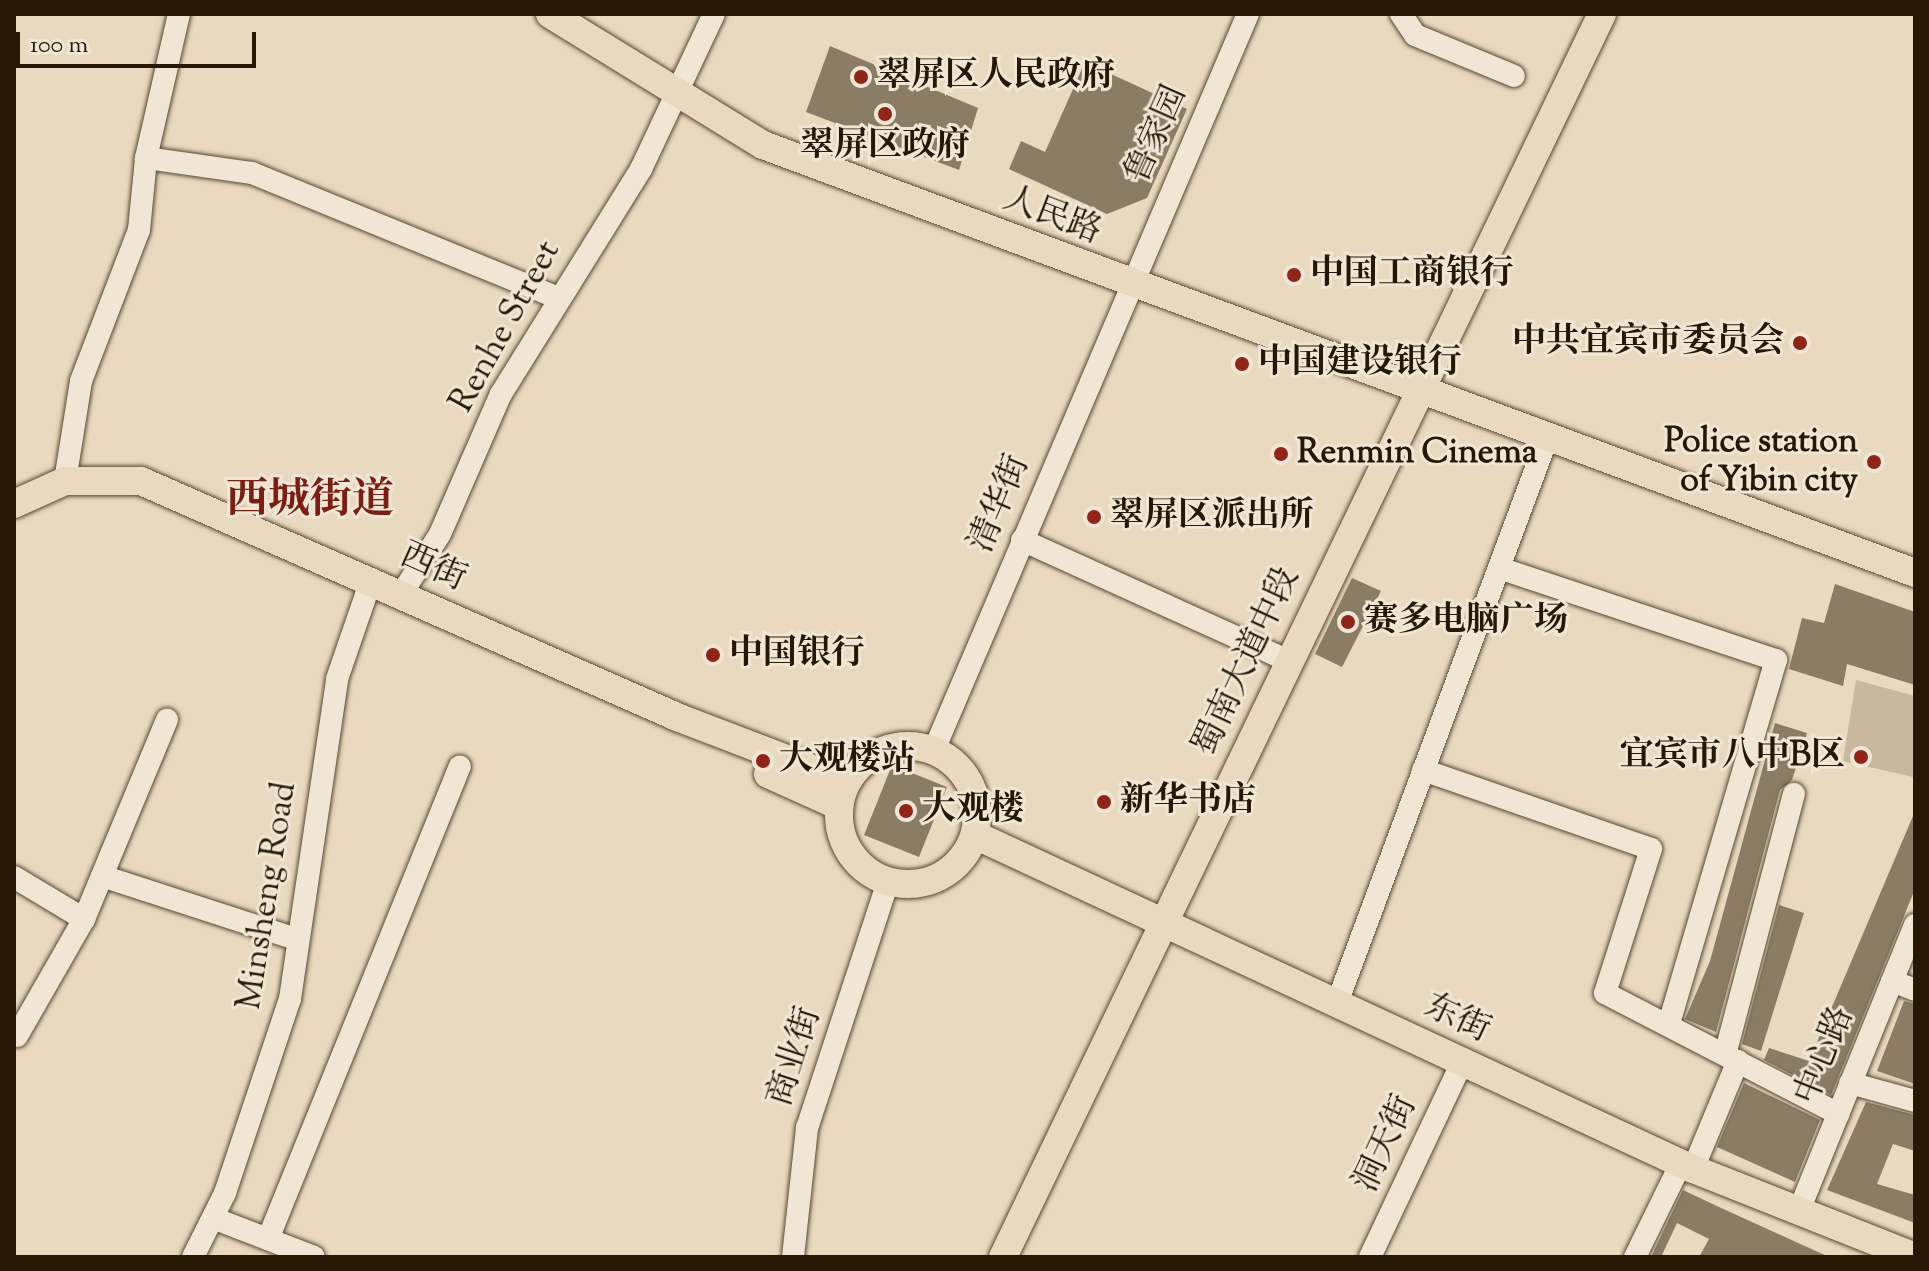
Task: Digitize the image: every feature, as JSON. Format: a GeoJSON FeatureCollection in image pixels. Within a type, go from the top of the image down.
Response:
{"type":"FeatureCollection","features":[{"type":"Feature","properties":{"kind":"main road","name":"人民路"},"geometry":{"type":"LineString","coordinates":[[550,14],[678,98],[763,145],[1915,573]]}},
{"type":"Feature","properties":{"kind":"main road","name":"蜀南大道中段"},"geometry":{"type":"LineString","coordinates":[[1003,1257],[1417,389],[1476,284],[1602,14]]}},
{"type":"Feature","properties":{"kind":"main road"},"geometry":{"type":"LineString","coordinates":[[15,507],[65,481]]}},
{"type":"Feature","properties":{"kind":"main road","name":"西街"},"geometry":{"type":"LineString","coordinates":[[65,481],[141,481],[402,593],[677,717],[721,752],[843,794]]}},
{"type":"Feature","properties":{"kind":"main road"},"geometry":{"type":"LineString","coordinates":[[900,746],[934,750],[969,782],[975,835],[950,871],[912,885],[888,882],[866,871],[843,842],[843,794],[870,756],[900,746]]}},
{"type":"Feature","properties":{"kind":"main road","name":"东街"},"geometry":{"type":"LineString","coordinates":[[975,835],[1163,927],[1463,1060],[1687,1166],[1798,1213],[1915,1257]]}},
{"type":"Feature","properties":{"kind":"street"},"geometry":{"type":"LineString","coordinates":[[65,481],[81,381],[139,230],[146,158],[179,14]]}},
{"type":"Feature","properties":{"kind":"street","name":"Renhe Street"},"geometry":{"type":"LineString","coordinates":[[402,593],[440,534],[501,394],[678,98],[714,14]]}},
{"type":"Feature","properties":{"kind":"street","name":"鲁家园"},"geometry":{"type":"LineString","coordinates":[[1129,283],[1248,14]]}},
{"type":"Feature","properties":{"kind":"street"},"geometry":{"type":"LineString","coordinates":[[1401,14],[1415,35],[1514,76]]}},
{"type":"Feature","properties":{"kind":"street"},"geometry":{"type":"LineString","coordinates":[[146,158],[252,173],[558,298]]}},
{"type":"Feature","properties":{"kind":"street","name":"清华街"},"geometry":{"type":"LineString","coordinates":[[934,750],[1129,283]]}},
{"type":"Feature","properties":{"kind":"street"},"geometry":{"type":"LineString","coordinates":[[1337,1003],[1548,436]]}},
{"type":"Feature","properties":{"kind":"street"},"geometry":{"type":"LineString","coordinates":[[1022,540],[1289,661]]}},
{"type":"Feature","properties":{"kind":"street"},"geometry":{"type":"LineString","coordinates":[[1499,568],[1776,660],[1669,1024]]}},
{"type":"Feature","properties":{"kind":"street","name":"Minsheng Road"},"geometry":{"type":"LineString","coordinates":[[193,1257],[213,1218],[267,1077],[290,999],[296,939],[337,679],[371,580]]}},
{"type":"Feature","properties":{"kind":"street"},"geometry":{"type":"LineString","coordinates":[[15,1037],[84,919],[167,720]]}},
{"type":"Feature","properties":{"kind":"street"},"geometry":{"type":"LineString","coordinates":[[268,1239],[460,766]]}},
{"type":"Feature","properties":{"kind":"street"},"geometry":{"type":"LineString","coordinates":[[1423,770],[1651,849],[1605,993],[1732,1056],[1838,1114]]}},
{"type":"Feature","properties":{"kind":"street"},"geometry":{"type":"LineString","coordinates":[[1635,1257],[1687,1166],[1732,1056],[1794,794]]}},
{"type":"Feature","properties":{"kind":"street"},"geometry":{"type":"LineString","coordinates":[[102,876],[296,939]]}},
{"type":"Feature","properties":{"kind":"street"},"geometry":{"type":"LineString","coordinates":[[14,877],[84,919]]}},
{"type":"Feature","properties":{"kind":"street","name":"商业街"},"geometry":{"type":"LineString","coordinates":[[793,1257],[807,1128],[888,882]]}},
{"type":"Feature","properties":{"kind":"street","name":"中心路"},"geometry":{"type":"LineString","coordinates":[[1798,1213],[1914,932]]}},
{"type":"Feature","properties":{"kind":"street"},"geometry":{"type":"LineString","coordinates":[[1892,981],[1915,990]]}},
{"type":"Feature","properties":{"kind":"street","name":"洞天街"},"geometry":{"type":"LineString","coordinates":[[1370,1257],[1463,1060]]}},
{"type":"Feature","properties":{"kind":"street"},"geometry":{"type":"LineString","coordinates":[[1850,1083],[1915,1101]]}},
{"type":"Feature","properties":{"kind":"street"},"geometry":{"type":"LineString","coordinates":[[213,1218],[314,1257]]}},
{"type":"Feature","properties":{"kind":"shaded area"},"geometry":{"type":"Polygon","coordinates":[[[1856,680],[1915,696],[1913,777],[1843,761],[1856,680]]]}},
{"type":"Feature","properties":{"kind":"building","name":"翠屏区人民政府"},"geometry":{"type":"Polygon","coordinates":[[[830,46],[978,108],[959,170],[806,112],[830,46]]]}},
{"type":"Feature","properties":{"kind":"building"},"geometry":{"type":"Polygon","coordinates":[[[1085,62],[1187,109],[1147,198],[1107,214],[1009,169],[1021,141],[1045,152],[1085,62]]]}},
{"type":"Feature","properties":{"kind":"building","name":"赛多电脑广场"},"geometry":{"type":"Polygon","coordinates":[[[1352,578],[1381,591],[1342,667],[1315,654],[1352,578]]]}},
{"type":"Feature","properties":{"kind":"building"},"geometry":{"type":"Polygon","coordinates":[[[1835,584],[1915,612],[1915,685],[1847,664],[1843,686],[1789,669],[1802,618],[1824,623],[1835,584]]]}},
{"type":"Feature","properties":{"kind":"building"},"geometry":{"type":"Polygon","coordinates":[[[1775,723],[1807,733],[1792,780],[1780,790],[1716,1032],[1685,1019],[1710,961],[1775,723]]]}},
{"type":"Feature","properties":{"kind":"building","name":"大观楼"},"geometry":{"type":"Polygon","coordinates":[[[892,765],[947,787],[919,857],[864,835],[892,765]]]}},
{"type":"Feature","properties":{"kind":"building"},"geometry":{"type":"Polygon","coordinates":[[[1913,816],[1915,889],[1831,1095],[1764,1060],[1769,1048],[1809,1061],[1913,816]]]}},
{"type":"Feature","properties":{"kind":"building"},"geometry":{"type":"Polygon","coordinates":[[[1779,905],[1804,913],[1761,1051],[1742,1044],[1779,905]]]}},
{"type":"Feature","properties":{"kind":"building"},"geometry":{"type":"Polygon","coordinates":[[[1904,1001],[1915,1004],[1915,1084],[1877,1071],[1904,1001]]]}},
{"type":"Feature","properties":{"kind":"building"},"geometry":{"type":"Polygon","coordinates":[[[1744,1083],[1820,1120],[1795,1182],[1717,1147],[1744,1083]]]}},
{"type":"Feature","properties":{"kind":"building"},"geometry":{"type":"Polygon","coordinates":[[[1866,1102],[1915,1115],[1915,1151],[1893,1144],[1877,1184],[1915,1195],[1915,1223],[1827,1190],[1866,1102]]]}},
{"type":"Feature","properties":{"kind":"building"},"geometry":{"type":"Polygon","coordinates":[[[1683,1190],[1829,1257],[1699,1257],[1709,1239],[1677,1223],[1661,1257],[1651,1257],[1683,1190]]]}},
{"type":"Feature","properties":{"kind":"place","name":"翠屏区人民政府"},"geometry":{"type":"Point","coordinates":[861,77]}},
{"type":"Feature","properties":{"kind":"place","name":"翠屏区政府"},"geometry":{"type":"Point","coordinates":[885,114]}},
{"type":"Feature","properties":{"kind":"place","name":"中国工商银行"},"geometry":{"type":"Point","coordinates":[1294,275]}},
{"type":"Feature","properties":{"kind":"place","name":"中共宜宾市委员会"},"geometry":{"type":"Point","coordinates":[1800,343]}},
{"type":"Feature","properties":{"kind":"place","name":"中国建设银行"},"geometry":{"type":"Point","coordinates":[1242,364]}},
{"type":"Feature","properties":{"kind":"place","name":"Renmin Cinema"},"geometry":{"type":"Point","coordinates":[1281,454]}},
{"type":"Feature","properties":{"kind":"place","name":"Police station of Yibin city"},"geometry":{"type":"Point","coordinates":[1874,462]}},
{"type":"Feature","properties":{"kind":"place","name":"翠屏区派出所"},"geometry":{"type":"Point","coordinates":[1094,517]}},
{"type":"Feature","properties":{"kind":"place","name":"赛多电脑广场"},"geometry":{"type":"Point","coordinates":[1348,622]}},
{"type":"Feature","properties":{"kind":"place","name":"中国银行"},"geometry":{"type":"Point","coordinates":[713,655]}},
{"type":"Feature","properties":{"kind":"place","name":"宜宾市八中B区"},"geometry":{"type":"Point","coordinates":[1861,757]}},
{"type":"Feature","properties":{"kind":"place","name":"大观楼站"},"geometry":{"type":"Point","coordinates":[763,761]}},
{"type":"Feature","properties":{"kind":"place","name":"新华书店"},"geometry":{"type":"Point","coordinates":[1104,802]}},
{"type":"Feature","properties":{"kind":"place","name":"大观楼"},"geometry":{"type":"Point","coordinates":[906,811]}},
{"type":"Feature","properties":{"kind":"district","name":"西城街道"},"geometry":{"type":"Point","coordinates":[310,502]}}]}
